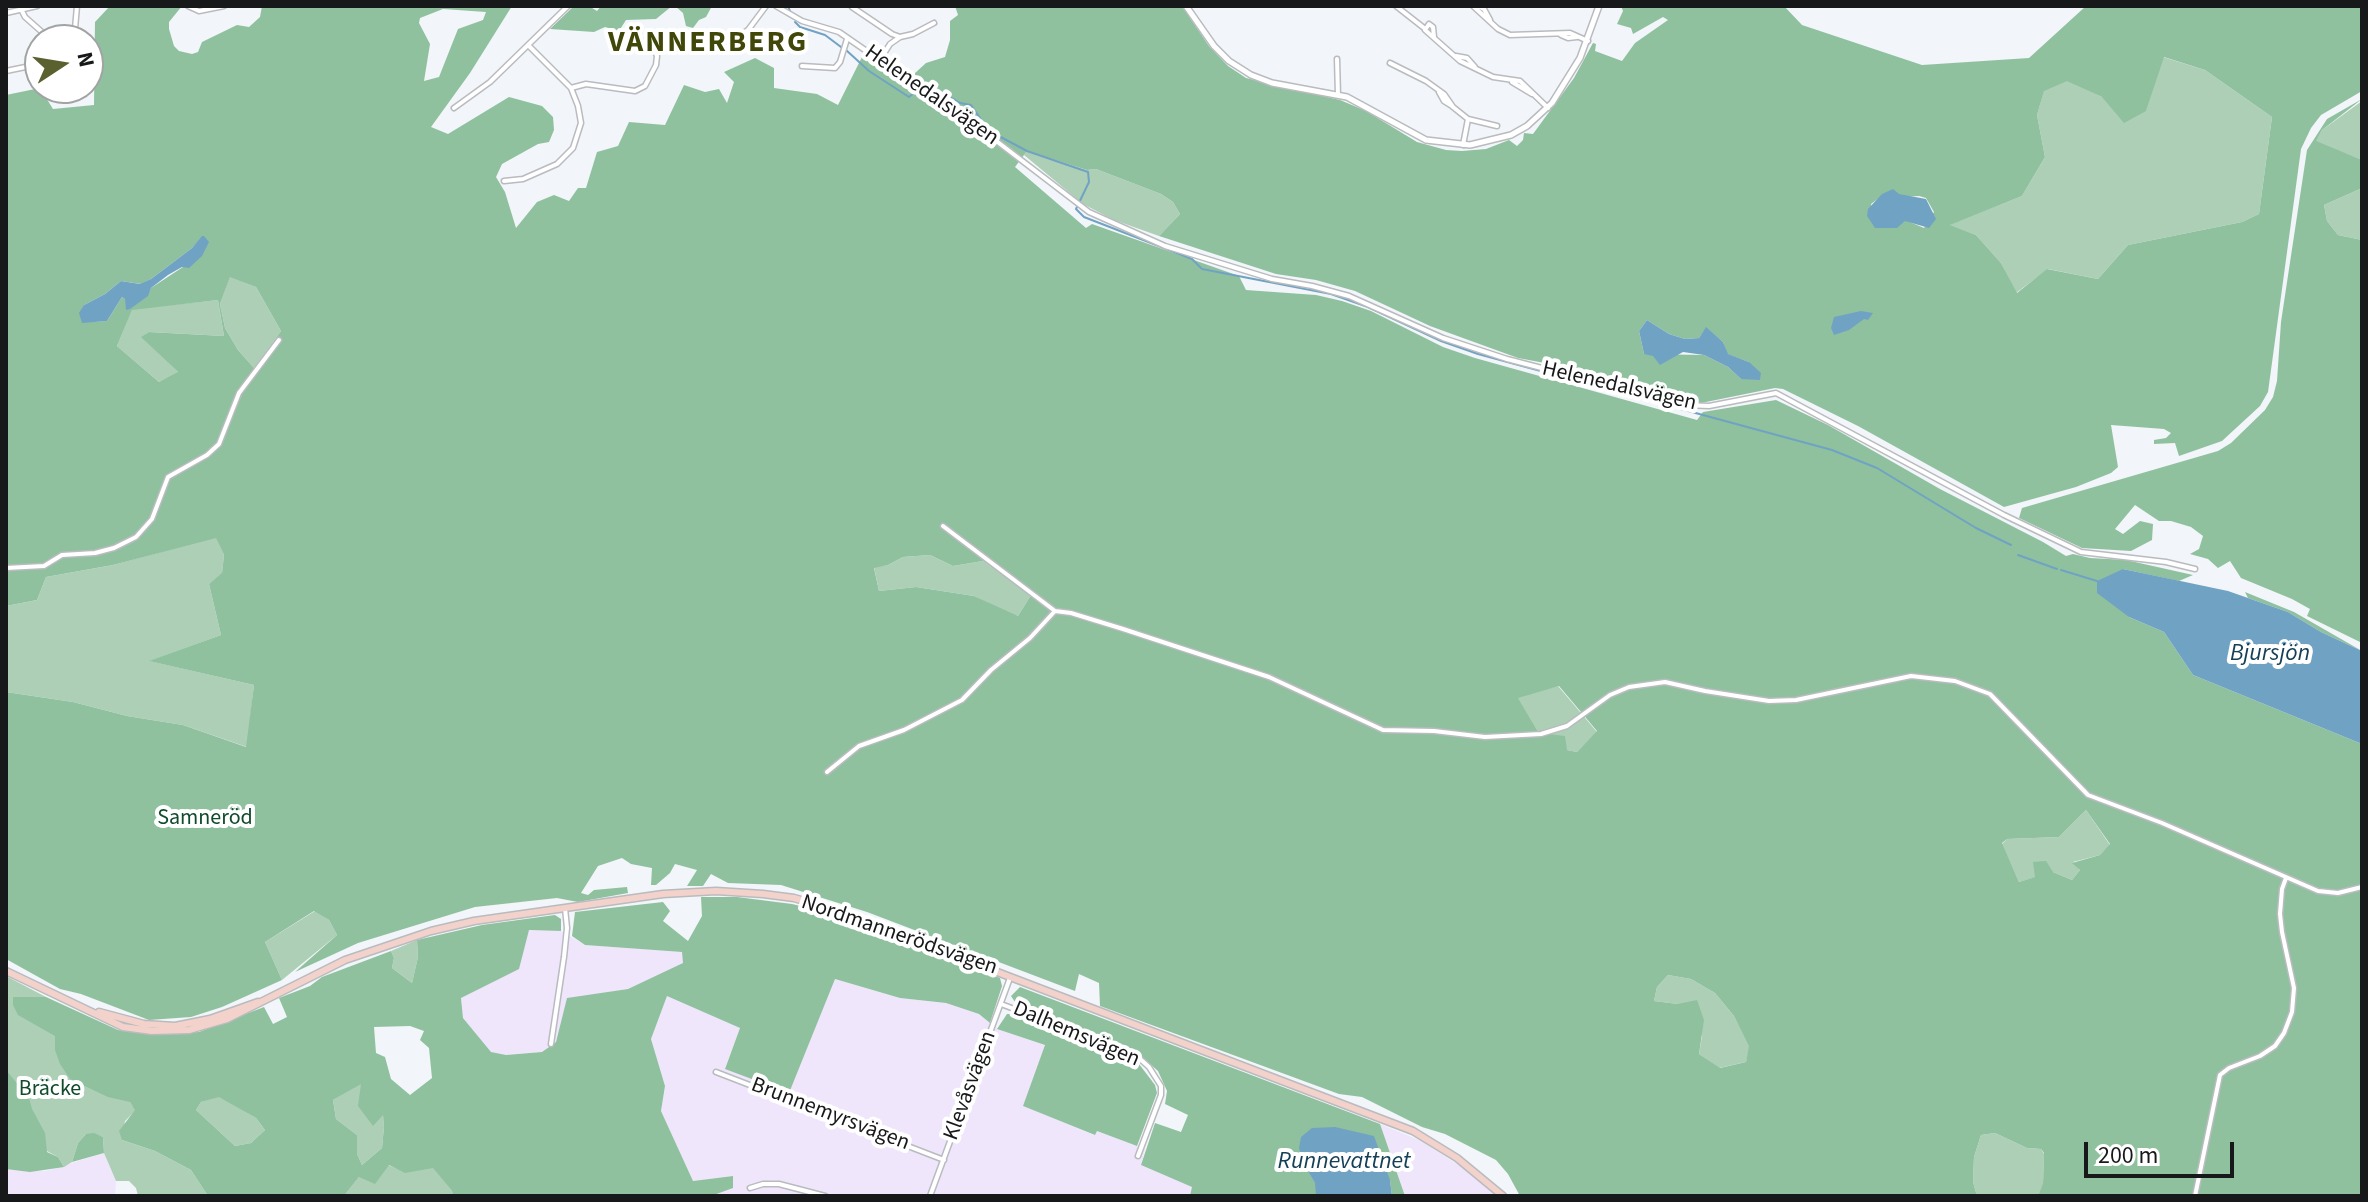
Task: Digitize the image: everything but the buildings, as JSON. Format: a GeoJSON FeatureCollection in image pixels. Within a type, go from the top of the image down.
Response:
{"type":"FeatureCollection","features":[{"type":"Feature","properties":{"kind":"main road","name":"Nordmannerödsvägen"},"geometry":{"type":"LineString","coordinates":[[6,969],[87,1009],[144,1024],[175,1026],[210,1019],[262,1002],[345,960],[431,931],[474,921],[690,892],[794,898],[835,910],[1011,976],[1413,1131],[1457,1158],[1503,1196]]}},
{"type":"Feature","properties":{"kind":"street"},"geometry":{"type":"LineString","coordinates":[[6,13],[37,6]]}},
{"type":"Feature","properties":{"kind":"street"},"geometry":{"type":"LineString","coordinates":[[188,6],[199,11],[224,6]]}},
{"type":"Feature","properties":{"kind":"street"},"geometry":{"type":"LineString","coordinates":[[454,108],[490,82],[568,6]]}},
{"type":"Feature","properties":{"kind":"street"},"geometry":{"type":"LineString","coordinates":[[729,43],[748,30],[766,6]]}},
{"type":"Feature","properties":{"kind":"street","name":"Helenedalsvägen"},"geometry":{"type":"LineString","coordinates":[[776,6],[802,21],[831,29],[847,38],[995,140],[1102,219],[1165,246],[1272,279],[1349,296],[1443,338],[1547,371],[1695,407],[1776,393],[2081,552],[2166,562],[2195,569]]}},
{"type":"Feature","properties":{"kind":"street"},"geometry":{"type":"LineString","coordinates":[[1186,6],[1214,46],[1229,61],[1251,75],[1272,83],[1338,95],[1371,108],[1426,140],[1463,145],[1489,143],[1511,135],[1548,108],[1571,76],[1588,41],[1599,6]]}},
{"type":"Feature","properties":{"kind":"street"},"geometry":{"type":"LineString","coordinates":[[1396,6],[1425,30],[1426,26],[1431,25],[1434,37],[1453,56],[1509,81],[1534,95],[1548,108]]}},
{"type":"Feature","properties":{"kind":"street"},"geometry":{"type":"LineString","coordinates":[[1475,6],[1510,35],[1560,34],[1588,41]]}},
{"type":"Feature","properties":{"kind":"street"},"geometry":{"type":"LineString","coordinates":[[852,7],[900,37]]}},
{"type":"Feature","properties":{"kind":"street"},"geometry":{"type":"LineString","coordinates":[[22,11],[33,24]]}},
{"type":"Feature","properties":{"kind":"street"},"geometry":{"type":"LineString","coordinates":[[880,60],[890,44],[900,37],[934,23]]}},
{"type":"Feature","properties":{"kind":"street"},"geometry":{"type":"LineString","coordinates":[[802,66],[835,68],[840,62],[847,38]]}},
{"type":"Feature","properties":{"kind":"street"},"geometry":{"type":"LineString","coordinates":[[571,88],[586,84],[635,91],[645,86],[656,65],[657,56],[653,47],[639,39],[625,40]]}},
{"type":"Feature","properties":{"kind":"street"},"geometry":{"type":"LineString","coordinates":[[504,181],[523,179],[557,164],[573,148],[581,123],[571,88],[528,45]]}},
{"type":"Feature","properties":{"kind":"street"},"geometry":{"type":"LineString","coordinates":[[1337,59],[1338,95]]}},
{"type":"Feature","properties":{"kind":"street"},"geometry":{"type":"LineString","coordinates":[[1390,63],[1438,90],[1444,101],[1468,119],[1497,126]]}},
{"type":"Feature","properties":{"kind":"street"},"geometry":{"type":"LineString","coordinates":[[1463,145],[1468,119]]}},
{"type":"Feature","properties":{"kind":"street"},"geometry":{"type":"LineString","coordinates":[[6,568],[44,566],[62,555],[95,553],[136,537],[152,519],[168,477],[219,444],[239,393],[279,340]]}},
{"type":"Feature","properties":{"kind":"street"},"geometry":{"type":"LineString","coordinates":[[943,526],[1055,611],[1123,629],[1269,677],[1370,725],[1401,732],[1434,731],[1485,737],[1541,734],[1567,726],[1610,695],[1646,683],[1665,682],[1769,701],[1796,700],[1911,676],[1955,681],[1990,694],[2088,795],[2162,823],[2286,878],[2329,892],[2362,887]]}},
{"type":"Feature","properties":{"kind":"street"},"geometry":{"type":"LineString","coordinates":[[827,772],[859,746],[904,730],[962,700],[1055,611]]}},
{"type":"Feature","properties":{"kind":"street"},"geometry":{"type":"LineString","coordinates":[[2195,1196],[2218,1079],[2229,1068],[2248,1062],[2275,1046],[2292,1012],[2294,988],[2280,914],[2286,878]]}},
{"type":"Feature","properties":{"kind":"street"},"geometry":{"type":"LineString","coordinates":[[551,1044],[564,957],[565,908]]}},
{"type":"Feature","properties":{"kind":"street","name":"Klevåsvägen"},"geometry":{"type":"LineString","coordinates":[[930,1196],[1011,976]]}},
{"type":"Feature","properties":{"kind":"street","name":"Dalhemsvägen"},"geometry":{"type":"LineString","coordinates":[[1001,1004],[1112,1046],[1139,1058],[1149,1067],[1161,1086],[1161,1095],[1138,1156]]}},
{"type":"Feature","properties":{"kind":"street","name":"Brunnemyrsvägen"},"geometry":{"type":"LineString","coordinates":[[716,1072],[944,1160]]}},
{"type":"Feature","properties":{"kind":"street"},"geometry":{"type":"LineString","coordinates":[[750,1188],[779,1184],[825,1196]]}},
{"type":"Feature","properties":{"kind":"shaded area"},"geometry":{"type":"Polygon","coordinates":[[[529,930],[561,931],[585,945],[683,952],[683,964],[628,989],[567,999],[556,1042],[542,1052],[491,1053],[463,1018],[461,998],[484,985],[529,930]]]}},
{"type":"Feature","properties":{"kind":"shaded area"},"geometry":{"type":"Polygon","coordinates":[[[835,979],[900,998],[946,1003],[979,1014],[997,1029],[1045,1045],[1024,1106],[1094,1135],[1097,1131],[1145,1149],[1141,1165],[1193,1187],[1190,1196],[711,1196],[733,1188],[732,1176],[693,1181],[661,1111],[665,1086],[651,1039],[667,995],[740,1028],[725,1068],[835,979]]]}},
{"type":"Feature","properties":{"kind":"shaded area"},"geometry":{"type":"Polygon","coordinates":[[[1380,1124],[1421,1141],[1469,1172],[1497,1196],[1405,1196],[1380,1124]]]}},
{"type":"Feature","properties":{"kind":"shaded area"},"geometry":{"type":"Polygon","coordinates":[[[104,1153],[116,1181],[115,1196],[6,1196],[6,1169],[46,1171],[104,1153]]]}},
{"type":"Feature","properties":{"kind":"green space","name":"Samneröd"},"geometry":{"type":"Polygon","coordinates":[[[110,6],[182,6],[169,22],[169,29],[174,46],[179,51],[192,54],[198,52],[202,42],[237,25],[249,27],[260,17],[262,6],[512,6],[431,127],[448,134],[509,97],[542,106],[553,117],[554,130],[549,142],[538,144],[502,164],[496,177],[505,192],[516,228],[537,202],[554,195],[569,201],[578,188],[586,188],[597,152],[618,146],[629,122],[665,125],[684,85],[705,92],[719,89],[727,103],[734,82],[724,72],[755,58],[774,68],[774,88],[817,94],[838,105],[862,57],[907,88],[914,74],[926,63],[945,57],[950,40],[950,21],[958,15],[955,6],[1182,6],[1209,46],[1228,66],[1246,78],[1340,100],[1366,111],[1417,142],[1462,151],[1486,149],[1509,140],[1517,146],[1523,140],[1524,133],[1533,134],[1574,78],[1593,43],[1596,44],[1595,51],[1622,61],[1635,43],[1668,20],[1663,17],[1633,34],[1631,28],[1617,24],[1623,11],[1621,6],[1784,6],[1802,25],[1922,65],[2029,58],[2086,6],[2362,6],[2362,91],[2321,115],[2301,149],[2268,392],[2260,406],[2222,441],[2179,456],[2175,443],[2154,444],[2154,440],[2166,438],[2171,433],[2164,429],[2111,425],[2118,467],[2111,473],[2076,487],[2004,507],[1858,426],[1783,389],[1701,403],[1675,400],[1561,366],[1518,358],[1430,326],[1355,291],[1316,280],[1276,274],[1159,236],[1180,214],[1173,202],[1161,194],[1096,169],[1087,170],[1027,151],[1015,167],[1086,228],[1092,224],[1239,276],[1246,290],[1316,295],[1342,301],[1371,311],[1443,347],[1475,358],[1697,420],[1703,412],[1776,400],[1828,425],[2066,556],[2073,554],[2126,560],[2193,575],[2179,581],[2123,569],[2129,617],[2164,632],[2193,675],[2362,744],[2362,1196],[2038,1196],[2043,1183],[2044,1153],[2041,1149],[2027,1148],[1995,1133],[1981,1135],[1974,1157],[1973,1182],[1977,1196],[1520,1196],[1496,1160],[1445,1134],[1422,1127],[1362,1097],[1339,1094],[1100,1006],[1099,983],[1079,974],[1075,991],[867,912],[781,885],[728,883],[711,874],[703,886],[687,886],[697,870],[675,864],[670,873],[656,885],[651,885],[652,868],[631,864],[622,858],[598,866],[581,893],[588,895],[594,890],[627,887],[628,893],[578,902],[557,898],[475,907],[358,943],[295,972],[337,935],[329,920],[314,911],[265,942],[282,980],[222,1007],[191,1017],[149,1020],[60,989],[6,959],[6,692],[73,702],[127,716],[183,725],[246,747],[254,685],[149,661],[221,635],[209,584],[222,573],[224,555],[216,538],[113,565],[46,577],[37,600],[6,606],[6,95],[24,91],[24,104],[50,104],[53,109],[104,104],[104,24],[95,24],[110,6]],[[443,9],[420,18],[419,23],[430,44],[424,81],[439,77],[458,29],[483,20],[486,12],[443,9]],[[2164,57],[2146,111],[2124,123],[2102,97],[2067,81],[2044,91],[2037,115],[2045,157],[2022,196],[1950,225],[1976,235],[2001,263],[2017,293],[2047,269],[2098,279],[2128,245],[2242,222],[2259,214],[2272,117],[2205,70],[2164,57]],[[1919,196],[1879,198],[1871,204],[1876,228],[1896,228],[1905,220],[1924,228],[1934,212],[1926,198],[1919,196]],[[202,237],[151,279],[141,284],[121,281],[84,305],[88,322],[107,321],[122,297],[135,304],[147,296],[151,288],[183,267],[202,237]],[[230,277],[220,304],[225,328],[254,368],[281,331],[256,287],[230,277]],[[218,300],[132,310],[117,346],[159,382],[178,372],[141,337],[149,332],[224,336],[218,300]],[[1647,320],[1639,331],[1644,354],[1704,355],[1728,367],[1741,379],[1749,362],[1727,354],[1723,342],[1706,328],[1699,338],[1685,339],[1669,334],[1647,320]],[[930,555],[903,557],[874,568],[879,591],[916,587],[974,596],[1018,616],[1031,595],[983,561],[953,566],[930,555]],[[1559,686],[1518,698],[1539,733],[1565,736],[1567,750],[1577,752],[1597,731],[1559,686]],[[2086,810],[2059,837],[2007,839],[2002,843],[2019,882],[2035,877],[2033,862],[2046,861],[2053,872],[2072,880],[2080,870],[2072,863],[2100,855],[2110,844],[2086,810]],[[1668,975],[1657,987],[1654,1001],[1678,1004],[1697,1000],[1704,1020],[1699,1054],[1720,1068],[1746,1062],[1749,1046],[1734,1016],[1715,993],[1691,979],[1668,975]]]}},
{"type":"Feature","properties":{"kind":"green space"},"geometry":{"type":"Polygon","coordinates":[[[574,6],[589,6],[597,11],[601,6],[672,6],[656,19],[626,20],[619,31],[605,27],[594,32],[550,29],[574,6]]]}},
{"type":"Feature","properties":{"kind":"green space"},"geometry":{"type":"Polygon","coordinates":[[[675,6],[712,6],[706,17],[693,28],[686,26],[683,13],[675,6]]]}},
{"type":"Feature","properties":{"kind":"green space"},"geometry":{"type":"Polygon","coordinates":[[[2163,57],[2205,70],[2272,117],[2259,214],[2242,222],[2128,245],[2098,279],[2048,269],[2016,293],[2001,263],[1976,235],[1949,225],[2022,196],[2045,157],[2037,115],[2044,90],[2067,80],[2102,97],[2146,110],[2163,57]]]}},
{"type":"Feature","properties":{"kind":"green space"},"geometry":{"type":"Polygon","coordinates":[[[2362,99],[2322,130],[2316,141],[2362,160],[2362,188],[2324,205],[2327,221],[2338,235],[2362,240],[2362,643],[2307,616],[2310,609],[2292,599],[2241,578],[2230,561],[2218,568],[2208,559],[2190,554],[2199,549],[2203,536],[2191,527],[2159,521],[2135,505],[2115,529],[2123,534],[2140,521],[2153,524],[2152,540],[2131,551],[2082,548],[2019,518],[2022,508],[2218,451],[2231,443],[2265,410],[2273,397],[2277,381],[2281,322],[2307,150],[2327,119],[2362,99]]]}},
{"type":"Feature","properties":{"kind":"green space"},"geometry":{"type":"Polygon","coordinates":[[[2362,101],[2362,160],[2315,142],[2322,130],[2362,101]]]}},
{"type":"Feature","properties":{"kind":"green space"},"geometry":{"type":"Polygon","coordinates":[[[1027,151],[1087,170],[1096,169],[1161,194],[1173,202],[1180,214],[1159,236],[1114,220],[1083,204],[1024,155],[1027,151]]]}},
{"type":"Feature","properties":{"kind":"green space"},"geometry":{"type":"Polygon","coordinates":[[[2362,188],[2362,240],[2338,235],[2327,221],[2324,205],[2362,188]]]}},
{"type":"Feature","properties":{"kind":"green space"},"geometry":{"type":"Polygon","coordinates":[[[230,276],[256,287],[281,331],[254,368],[225,328],[220,304],[230,276]]]}},
{"type":"Feature","properties":{"kind":"green space"},"geometry":{"type":"Polygon","coordinates":[[[218,300],[224,336],[149,332],[142,337],[179,373],[159,382],[117,346],[132,309],[218,300]]]}},
{"type":"Feature","properties":{"kind":"green space"},"geometry":{"type":"Polygon","coordinates":[[[216,537],[224,555],[222,574],[209,584],[221,635],[150,661],[254,685],[247,747],[183,725],[127,716],[73,702],[6,692],[6,606],[37,600],[46,577],[113,565],[216,537]]]}},
{"type":"Feature","properties":{"kind":"green space"},"geometry":{"type":"Polygon","coordinates":[[[930,555],[953,566],[983,561],[1031,595],[1018,616],[974,596],[916,587],[879,591],[874,567],[888,565],[903,557],[930,555]]]}},
{"type":"Feature","properties":{"kind":"green space"},"geometry":{"type":"Polygon","coordinates":[[[2245,592],[2294,612],[2362,651],[2288,612],[2248,598],[2245,592]]]}},
{"type":"Feature","properties":{"kind":"green space"},"geometry":{"type":"Polygon","coordinates":[[[1558,686],[1597,732],[1577,752],[1567,750],[1539,733],[1517,697],[1558,686]]]}},
{"type":"Feature","properties":{"kind":"green space"},"geometry":{"type":"Polygon","coordinates":[[[2086,810],[2110,845],[2100,855],[2073,862],[2080,870],[2072,880],[2053,872],[2019,882],[2002,844],[2007,839],[2059,837],[2086,810]]]}},
{"type":"Feature","properties":{"kind":"green space"},"geometry":{"type":"Polygon","coordinates":[[[701,897],[737,897],[792,904],[834,914],[1000,978],[1002,986],[990,1023],[979,1014],[946,1003],[900,998],[835,979],[789,1093],[725,1069],[740,1028],[667,996],[651,1039],[665,1086],[661,1111],[693,1181],[733,1176],[733,1188],[711,1196],[453,1196],[433,1168],[405,1173],[389,1165],[375,1184],[359,1177],[344,1196],[208,1196],[191,1170],[155,1151],[122,1140],[119,1131],[135,1110],[130,1102],[108,1097],[70,1079],[55,1050],[55,1036],[18,1015],[13,1005],[13,997],[46,997],[118,1030],[146,1034],[199,1032],[264,1007],[273,1024],[287,1017],[279,998],[310,986],[322,977],[391,951],[394,958],[392,968],[412,983],[418,957],[417,940],[482,925],[555,915],[561,919],[561,931],[529,930],[519,969],[461,998],[463,1018],[491,1052],[506,1055],[542,1052],[556,1042],[567,998],[628,989],[683,963],[682,952],[585,945],[572,936],[575,912],[663,902],[670,911],[663,921],[688,941],[702,916],[701,897]],[[410,1026],[374,1027],[376,1053],[385,1057],[391,1079],[410,1095],[432,1078],[429,1048],[420,1040],[424,1031],[410,1026]],[[361,1084],[333,1100],[336,1119],[357,1135],[357,1154],[362,1165],[382,1148],[383,1115],[373,1126],[358,1106],[361,1084]],[[219,1097],[201,1102],[196,1110],[235,1146],[251,1143],[265,1130],[256,1118],[219,1097]]]}},
{"type":"Feature","properties":{"kind":"green space"},"geometry":{"type":"Polygon","coordinates":[[[315,911],[329,920],[337,935],[282,980],[265,942],[315,911]]]}},
{"type":"Feature","properties":{"kind":"green space"},"geometry":{"type":"Polygon","coordinates":[[[417,940],[418,957],[412,983],[392,968],[394,958],[391,951],[417,940]]]}},
{"type":"Feature","properties":{"kind":"green space"},"geometry":{"type":"Polygon","coordinates":[[[1668,975],[1691,979],[1715,993],[1734,1016],[1750,1046],[1746,1062],[1719,1068],[1699,1054],[1702,1036],[1678,1004],[1654,1001],[1657,987],[1668,975]]]}},
{"type":"Feature","properties":{"kind":"green space","name":"Bräcke"},"geometry":{"type":"Polygon","coordinates":[[[6,976],[46,997],[32,997],[136,1110],[125,1121],[122,1140],[155,1151],[191,1170],[208,1196],[138,1196],[136,1188],[129,1181],[116,1181],[104,1153],[103,1137],[94,1134],[86,1134],[78,1143],[72,1162],[64,1167],[58,1157],[6,1129],[6,976]]]}},
{"type":"Feature","properties":{"kind":"green space"},"geometry":{"type":"Polygon","coordinates":[[[1020,987],[1380,1124],[1405,1196],[1392,1196],[1390,1180],[1304,1165],[1316,1184],[1316,1196],[1190,1196],[1192,1187],[1141,1165],[1155,1123],[1181,1132],[1188,1115],[1165,1104],[1167,1091],[1158,1071],[1140,1055],[1017,1005],[1011,996],[1020,987]]]}},
{"type":"Feature","properties":{"kind":"green space"},"geometry":{"type":"Polygon","coordinates":[[[1007,1014],[1139,1064],[1155,1085],[1157,1093],[1137,1146],[1097,1131],[1095,1135],[1023,1106],[1045,1045],[997,1029],[1007,1014]]]}},
{"type":"Feature","properties":{"kind":"green space"},"geometry":{"type":"Polygon","coordinates":[[[6,1070],[29,1098],[45,1133],[47,1152],[58,1157],[64,1167],[30,1172],[6,1169],[6,1070]]]}},
{"type":"Feature","properties":{"kind":"green space"},"geometry":{"type":"Polygon","coordinates":[[[361,1083],[383,1114],[384,1127],[382,1148],[362,1165],[357,1154],[357,1135],[336,1119],[333,1100],[361,1083]]]}},
{"type":"Feature","properties":{"kind":"green space"},"geometry":{"type":"Polygon","coordinates":[[[219,1096],[256,1118],[265,1130],[251,1143],[235,1146],[196,1110],[201,1102],[219,1096]]]}},
{"type":"Feature","properties":{"kind":"green space"},"geometry":{"type":"Polygon","coordinates":[[[1995,1133],[2027,1148],[2041,1149],[2044,1154],[2043,1184],[2038,1196],[1977,1196],[1973,1182],[1974,1157],[1981,1135],[1995,1133]]]}},
{"type":"Feature","properties":{"kind":"green space"},"geometry":{"type":"Polygon","coordinates":[[[86,1134],[103,1137],[104,1153],[72,1162],[78,1143],[86,1134]]]}},
{"type":"Feature","properties":{"kind":"green space"},"geometry":{"type":"Polygon","coordinates":[[[388,1165],[405,1172],[433,1167],[453,1196],[344,1196],[359,1177],[388,1165]]]}},
{"type":"Feature","properties":{"kind":"water"},"geometry":{"type":"Polygon","coordinates":[[[1893,189],[1899,194],[1926,199],[1936,219],[1929,228],[1905,221],[1897,228],[1875,228],[1867,216],[1868,209],[1882,194],[1893,189]]]}},
{"type":"Feature","properties":{"kind":"water"},"geometry":{"type":"Polygon","coordinates":[[[202,236],[209,242],[202,256],[189,268],[182,267],[168,275],[130,309],[126,310],[122,297],[107,321],[82,323],[79,313],[84,305],[121,281],[140,284],[151,279],[192,248],[202,236]]]}},
{"type":"Feature","properties":{"kind":"water"},"geometry":{"type":"Polygon","coordinates":[[[1861,311],[1873,313],[1868,320],[1864,319],[1849,330],[1834,335],[1831,328],[1834,317],[1861,311]]]}},
{"type":"Feature","properties":{"kind":"water"},"geometry":{"type":"Polygon","coordinates":[[[1647,320],[1669,334],[1685,339],[1699,338],[1706,327],[1723,342],[1728,354],[1749,362],[1761,373],[1760,380],[1741,379],[1728,367],[1704,355],[1683,352],[1660,365],[1653,356],[1644,354],[1639,331],[1647,320]]]}},
{"type":"Feature","properties":{"kind":"water","name":"Bjursjön"},"geometry":{"type":"Polygon","coordinates":[[[2123,569],[2228,591],[2288,612],[2362,651],[2362,744],[2193,675],[2164,632],[2129,617],[2097,593],[2097,581],[2123,569]]]}},
{"type":"Feature","properties":{"kind":"water","name":"Runnevattnet"},"geometry":{"type":"Polygon","coordinates":[[[1335,1127],[1374,1136],[1390,1180],[1392,1196],[1316,1196],[1315,1183],[1304,1165],[1299,1148],[1301,1137],[1312,1128],[1335,1127]]]}},
{"type":"Feature","properties":{"kind":"waterway"},"geometry":{"type":"LineString","coordinates":[[788,6],[790,11]]}},
{"type":"Feature","properties":{"kind":"waterway"},"geometry":{"type":"LineString","coordinates":[[795,22],[800,27],[825,35],[841,47]]}},
{"type":"Feature","properties":{"kind":"waterway"},"geometry":{"type":"LineString","coordinates":[[846,50],[869,71],[909,97],[914,93]]}},
{"type":"Feature","properties":{"kind":"waterway"},"geometry":{"type":"LineString","coordinates":[[921,83],[960,103],[971,105],[995,134],[1027,151],[1088,172],[1089,182],[1076,209],[1084,217],[1192,259],[1202,269],[1331,294],[1478,354],[1832,450],[1877,468],[1976,528],[2011,545]]}},
{"type":"Feature","properties":{"kind":"waterway"},"geometry":{"type":"LineString","coordinates":[[2018,555],[2057,569]]}},
{"type":"Feature","properties":{"kind":"waterway"},"geometry":{"type":"LineString","coordinates":[[2061,570],[2097,581]]}},
{"type":"Feature","properties":{"kind":"district","name":"VÄNNERBERG"},"geometry":{"type":"Point","coordinates":[708,44]}}]}
